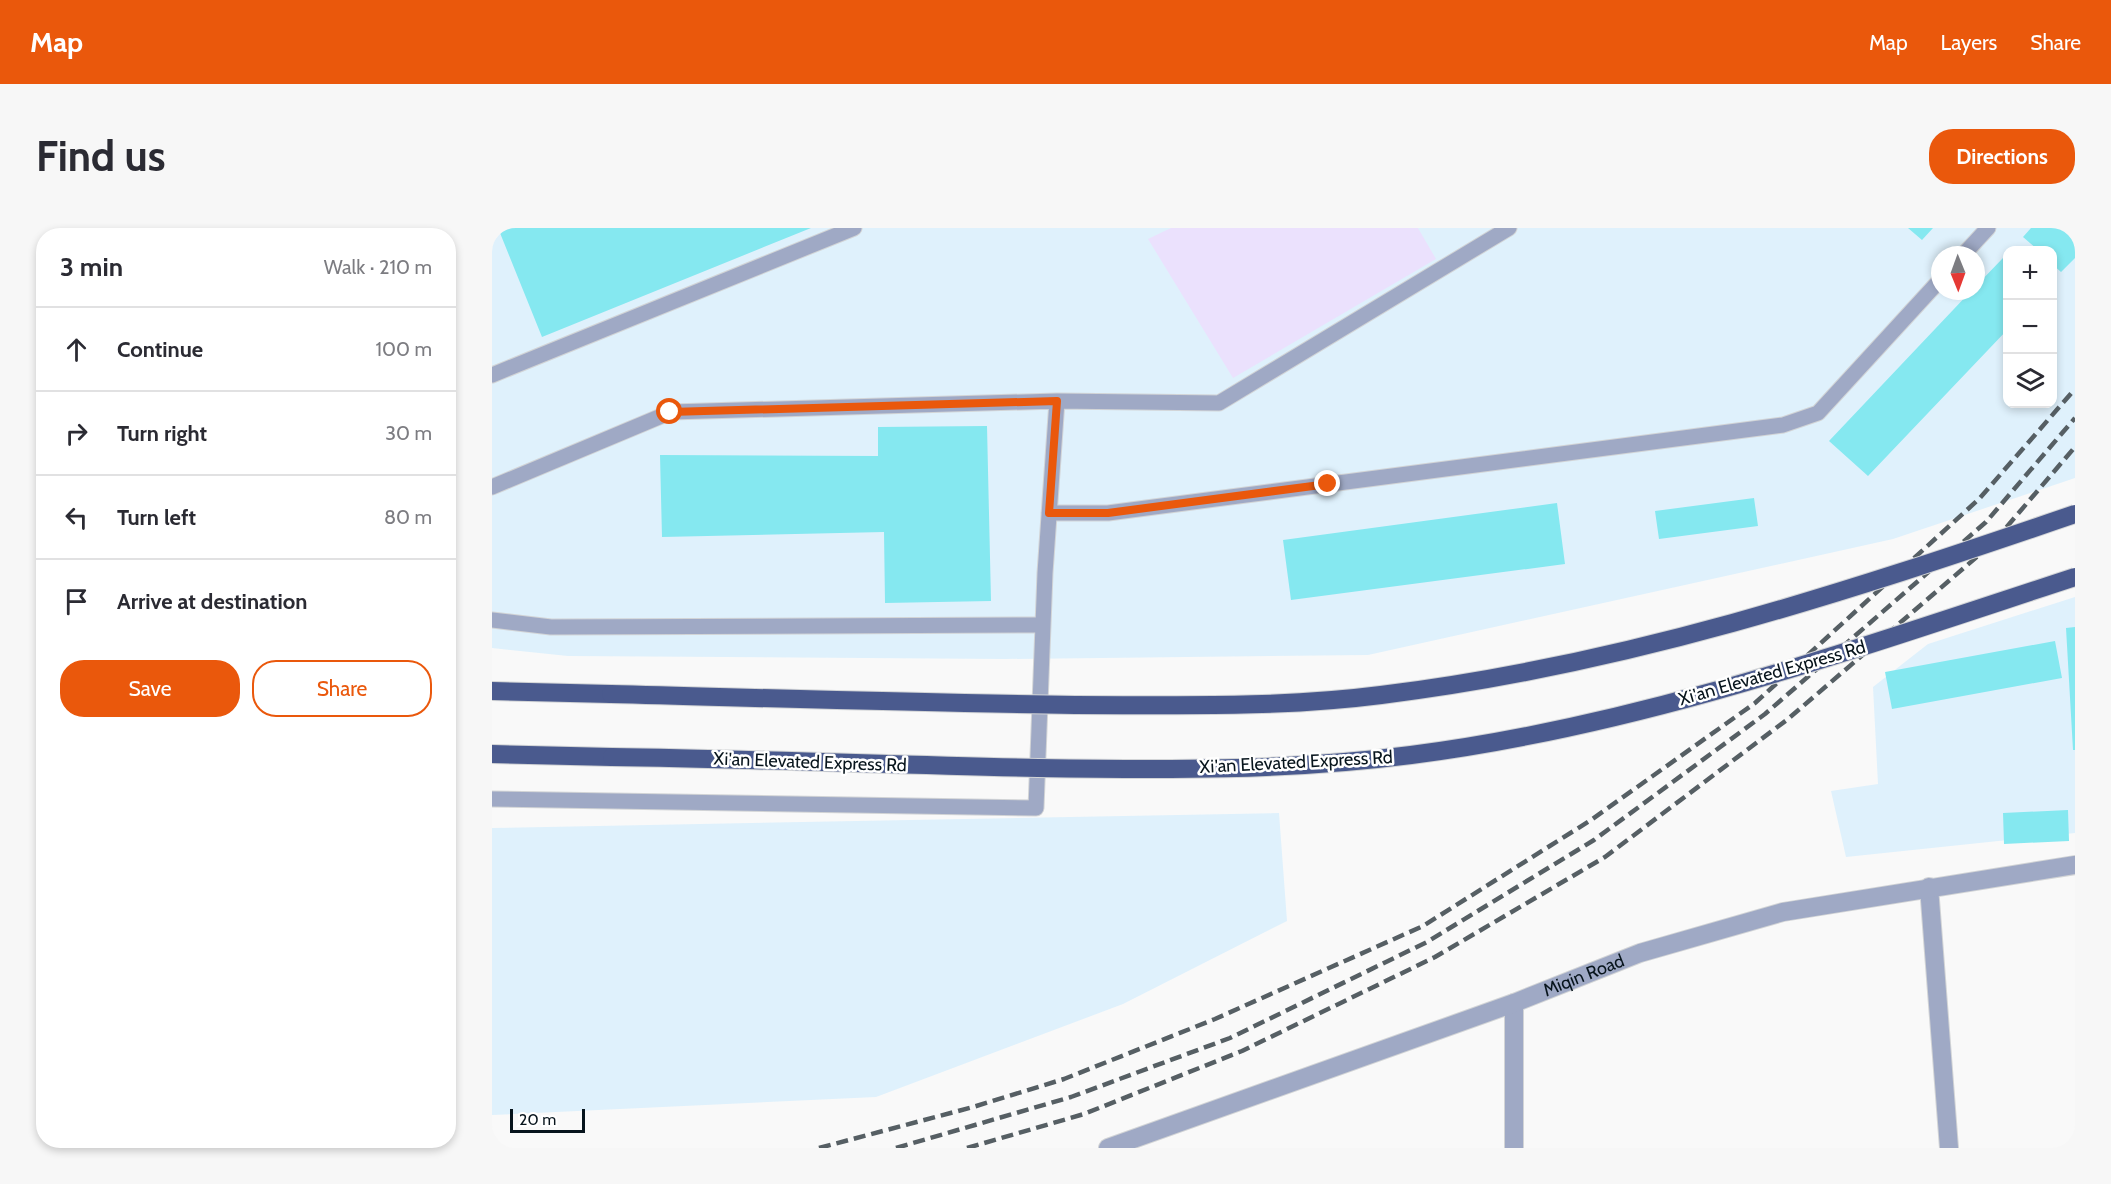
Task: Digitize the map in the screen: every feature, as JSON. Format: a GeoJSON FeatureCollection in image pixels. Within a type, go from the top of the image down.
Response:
{"type":"FeatureCollection","features":[{"type":"Feature","properties":{"kind":"highway"},"geometry":{"type":"LineString","coordinates":[[492,691],[1139,705],[1280,703],[1378,696],[1556,667],[1684,638],[1790,608],[2075,514]]}},
{"type":"Feature","properties":{"kind":"highway","name":"Xi'an Elevated Express Rd"},"geometry":{"type":"LineString","coordinates":[[492,754],[1111,769],[1307,764],[1412,755],[1517,737],[1723,690],[2075,577]]}},
{"type":"Feature","properties":{"kind":"street","name":"Miqin Road"},"geometry":{"type":"LineString","coordinates":[[1108,1148],[1514,1003],[1640,953],[1769,915],[1929,886],[2075,865]]}},
{"type":"Feature","properties":{"kind":"street"},"geometry":{"type":"LineString","coordinates":[[1929,886],[1949,1148]]}},
{"type":"Feature","properties":{"kind":"street"},"geometry":{"type":"LineString","coordinates":[[1514,1003],[1514,1148]]}},
{"type":"Feature","properties":{"kind":"lane"},"geometry":{"type":"LineString","coordinates":[[492,375],[854,228]]}},
{"type":"Feature","properties":{"kind":"lane"},"geometry":{"type":"LineString","coordinates":[[492,487],[670,412],[1057,401],[1219,403],[1509,228]]}},
{"type":"Feature","properties":{"kind":"lane"},"geometry":{"type":"LineString","coordinates":[[1971,246],[1988,228]]}},
{"type":"Feature","properties":{"kind":"lane"},"geometry":{"type":"LineString","coordinates":[[1049,513],[1108,513],[1783,425],[1818,413],[1931,290]]}},
{"type":"Feature","properties":{"kind":"lane"},"geometry":{"type":"LineString","coordinates":[[492,799],[1036,808],[1043,625],[1057,401]]}},
{"type":"Feature","properties":{"kind":"lane"},"geometry":{"type":"LineString","coordinates":[[492,620],[551,627],[1043,625]]}},
{"type":"Feature","properties":{"kind":"shaded area"},"geometry":{"type":"Polygon","coordinates":[[[492,228],[2075,228],[2075,478],[1893,539],[1368,655],[1005,659],[568,656],[492,648],[492,228]]]}},
{"type":"Feature","properties":{"kind":"shaded area"},"geometry":{"type":"Polygon","coordinates":[[[1171,228],[1418,228],[1436,259],[1233,378],[1148,239],[1171,228]]]}},
{"type":"Feature","properties":{"kind":"shaded area"},"geometry":{"type":"Polygon","coordinates":[[[2075,597],[2075,833],[1846,857],[1831,791],[1878,784],[1873,687],[1928,644],[2075,597]]]}},
{"type":"Feature","properties":{"kind":"shaded area"},"geometry":{"type":"Polygon","coordinates":[[[1279,813],[1287,921],[1123,1004],[876,1097],[492,1115],[492,828],[1279,813]]]}},
{"type":"Feature","properties":{"kind":"building"},"geometry":{"type":"Polygon","coordinates":[[[498,228],[811,228],[542,337],[498,228]]]}},
{"type":"Feature","properties":{"kind":"building"},"geometry":{"type":"Polygon","coordinates":[[[1908,228],[1933,228],[1922,240],[1908,228]]]}},
{"type":"Feature","properties":{"kind":"building"},"geometry":{"type":"Polygon","coordinates":[[[2031,228],[2075,228],[2075,258],[2061,272],[2057,268],[2057,246],[2033,246],[2023,237],[2031,228]]]}},
{"type":"Feature","properties":{"kind":"building"},"geometry":{"type":"Polygon","coordinates":[[[2003,258],[2003,334],[1868,476],[1829,441],[1962,300],[1985,300],[1985,277],[2003,258]]]}},
{"type":"Feature","properties":{"kind":"building"},"geometry":{"type":"Polygon","coordinates":[[[987,426],[991,601],[885,603],[884,532],[662,537],[660,455],[878,456],[878,427],[987,426]]]}},
{"type":"Feature","properties":{"kind":"building"},"geometry":{"type":"Polygon","coordinates":[[[1754,498],[1758,526],[1659,539],[1655,511],[1754,498]]]}},
{"type":"Feature","properties":{"kind":"building"},"geometry":{"type":"Polygon","coordinates":[[[1557,503],[1565,564],[1291,600],[1283,540],[1557,503]]]}},
{"type":"Feature","properties":{"kind":"building"},"geometry":{"type":"Polygon","coordinates":[[[2075,627],[2075,750],[2073,750],[2066,628],[2075,627]]]}},
{"type":"Feature","properties":{"kind":"building"},"geometry":{"type":"Polygon","coordinates":[[[2055,641],[2062,678],[1892,709],[1885,672],[2055,641]]]}},
{"type":"Feature","properties":{"kind":"building"},"geometry":{"type":"Polygon","coordinates":[[[2068,810],[2069,841],[2004,844],[2003,813],[2068,810]]]}},
{"type":"Feature","properties":{"kind":"railway"},"geometry":{"type":"LineString","coordinates":[[819,1148],[973,1107],[1064,1079],[1215,1019],[1423,926],[1591,820],[1755,703],[1979,499],[2075,389]]}},
{"type":"Feature","properties":{"kind":"railway"},"geometry":{"type":"LineString","coordinates":[[896,1148],[1071,1097],[1230,1038],[1427,942],[1594,840],[1765,714],[1986,522],[2075,418]]}},
{"type":"Feature","properties":{"kind":"railway"},"geometry":{"type":"LineString","coordinates":[[967,1148],[1084,1114],[1242,1051],[1435,957],[1605,857],[1788,719],[1993,543],[2075,447]]}},
{"type":"Feature","properties":{"kind":"route"},"geometry":{"type":"LineString","coordinates":[[670,412],[1057,401],[1049,513],[1108,513],[1328,484]]}}]}
